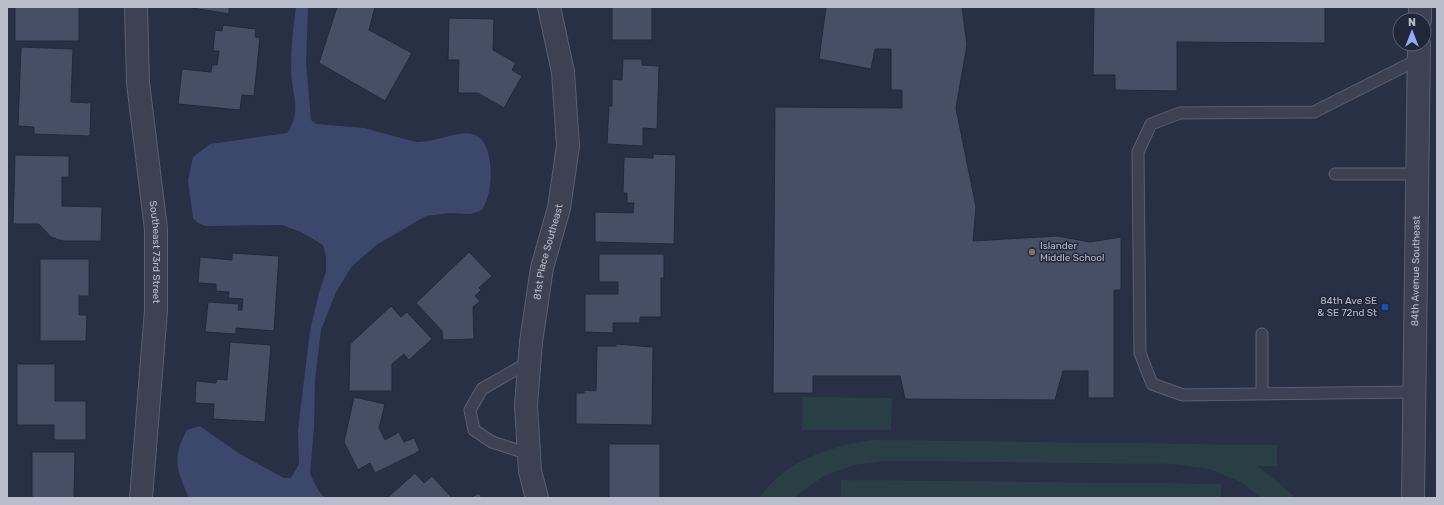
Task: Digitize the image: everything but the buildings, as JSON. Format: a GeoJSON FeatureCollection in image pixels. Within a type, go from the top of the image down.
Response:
{"type":"FeatureCollection","features":[{"type":"Feature","properties":{"kind":"street","name":"Southeast 73rd Street"},"geometry":{"type":"LineString","coordinates":[[136,7],[138,83],[156,229],[156,310],[141,498]]}},
{"type":"Feature","properties":{"kind":"street","name":"81st Place Southeast"},"geometry":{"type":"LineString","coordinates":[[537,498],[530,471],[526,405],[529,362],[542,268],[559,208],[568,146],[563,72],[548,7]]}},
{"type":"Feature","properties":{"kind":"street","name":"84th Avenue Southeast"},"geometry":{"type":"LineString","coordinates":[[1413,498],[1419,52]]}},
{"type":"Feature","properties":{"kind":"lane"},"geometry":{"type":"LineString","coordinates":[[1414,392],[1183,395],[1152,384],[1140,353],[1138,152],[1151,124],[1180,113],[1314,112],[1417,52]]}},
{"type":"Feature","properties":{"kind":"lane"},"geometry":{"type":"LineString","coordinates":[[1335,174],[1417,174]]}},
{"type":"Feature","properties":{"kind":"lane"},"geometry":{"type":"LineString","coordinates":[[1262,334],[1262,394]]}},
{"type":"Feature","properties":{"kind":"lane"},"geometry":{"type":"LineString","coordinates":[[529,362],[482,389],[470,410],[474,430],[492,442],[529,454]]}},
{"type":"Feature","properties":{"kind":"shaded area"},"geometry":{"type":"Polygon","coordinates":[[[802,397],[892,398],[891,430],[802,430],[802,397]]]}},
{"type":"Feature","properties":{"kind":"shaded area"},"geometry":{"type":"Polygon","coordinates":[[[871,440],[1277,445],[1277,466],[1257,466],[1296,498],[1261,498],[1241,482],[1209,469],[1175,464],[886,461],[854,465],[824,476],[793,498],[759,498],[781,474],[795,465],[839,447],[871,440]]]}},
{"type":"Feature","properties":{"kind":"shaded area"},"geometry":{"type":"Polygon","coordinates":[[[841,480],[1221,484],[1221,498],[841,498],[841,480]]]}},
{"type":"Feature","properties":{"kind":"water"},"geometry":{"type":"Polygon","coordinates":[[[296,7],[308,7],[306,63],[311,120],[316,124],[364,128],[416,142],[462,134],[472,134],[480,138],[486,147],[491,169],[489,193],[482,210],[471,214],[450,213],[426,216],[378,244],[352,266],[336,292],[321,330],[315,379],[314,427],[310,474],[318,490],[325,498],[189,498],[181,480],[177,457],[182,440],[187,430],[200,426],[238,453],[284,478],[291,478],[299,464],[298,430],[310,331],[319,293],[326,272],[326,256],[323,245],[301,232],[282,225],[206,226],[198,223],[193,218],[188,180],[193,157],[210,144],[287,133],[292,125],[295,102],[291,77],[291,53],[296,7]]]}},
{"type":"Feature","properties":{"kind":"place","name":"Islander Middle School"},"geometry":{"type":"Point","coordinates":[1032,252]}},
{"type":"Feature","properties":{"kind":"place","name":"84th Ave SE & SE 72nd St"},"geometry":{"type":"Point","coordinates":[1385,307]}}]}
